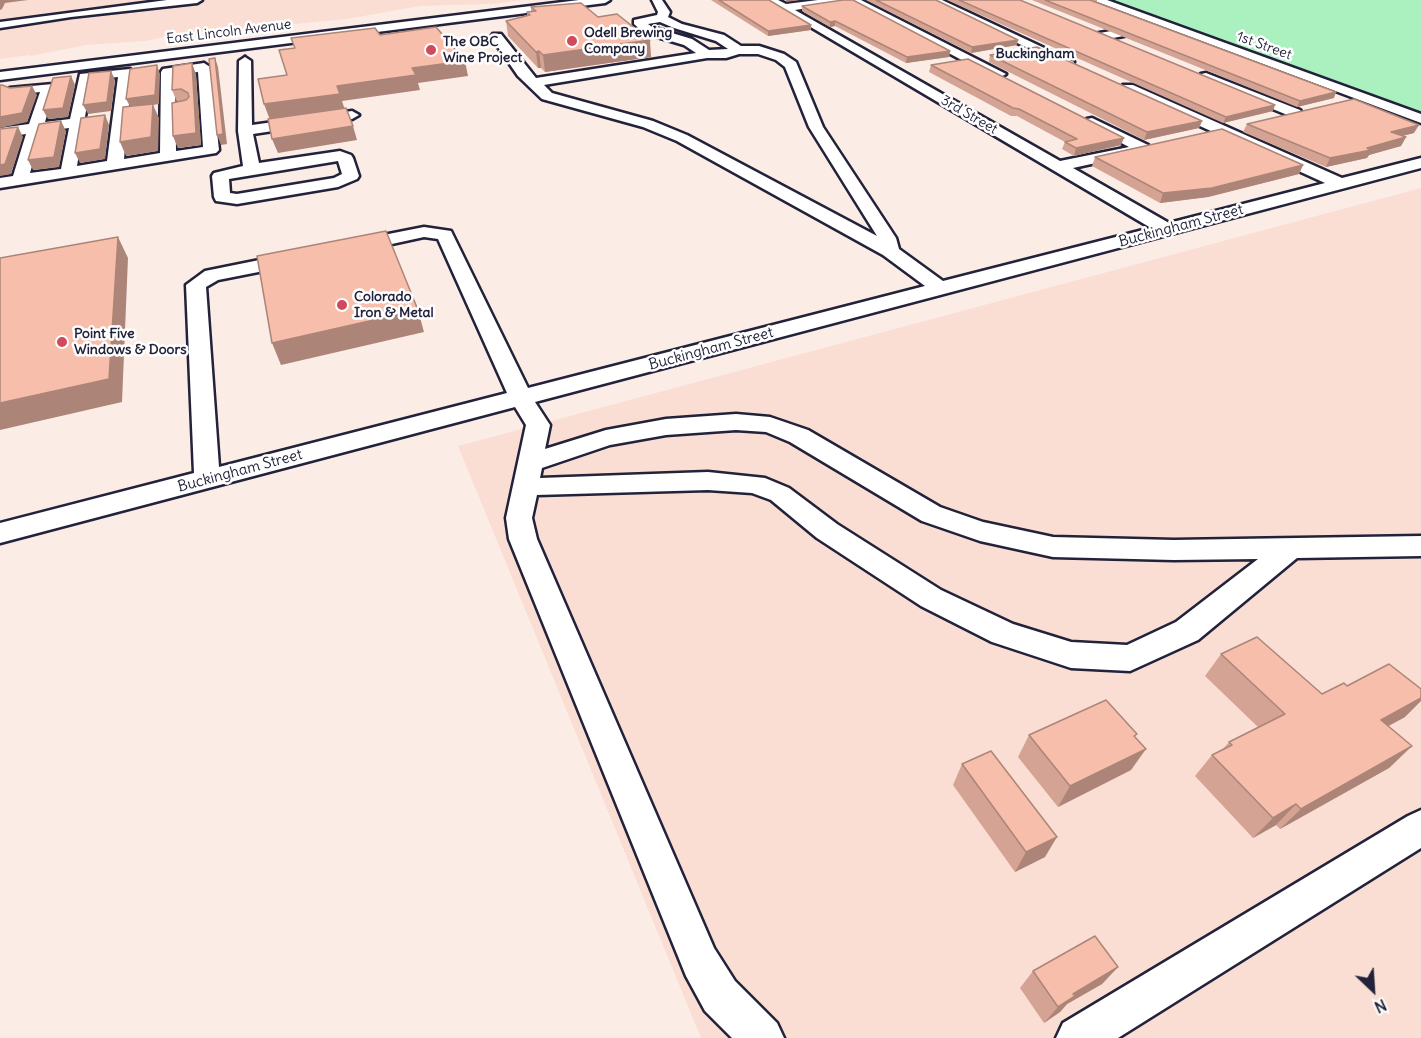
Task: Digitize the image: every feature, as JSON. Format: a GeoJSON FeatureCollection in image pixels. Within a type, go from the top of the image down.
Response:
{"type":"FeatureCollection","features":[{"type":"Feature","properties":{"kind":"street"},"geometry":{"type":"LineString","coordinates":[[0,25],[71,14],[197,0]]}},
{"type":"Feature","properties":{"kind":"street","name":"East Lincoln Avenue"},"geometry":{"type":"LineString","coordinates":[[0,76],[105,65],[436,14],[571,0]]}},
{"type":"Feature","properties":{"kind":"street","name":"East Lincoln Avenue"},"geometry":{"type":"LineString","coordinates":[[226,45],[496,17],[605,0]]}},
{"type":"Feature","properties":{"kind":"street"},"geometry":{"type":"LineString","coordinates":[[657,0],[664,12],[662,18]]}},
{"type":"Feature","properties":{"kind":"street","name":"3rd Street"},"geometry":{"type":"LineString","coordinates":[[770,0],[1168,230]]}},
{"type":"Feature","properties":{"kind":"street"},"geometry":{"type":"LineString","coordinates":[[784,8],[842,0]]}},
{"type":"Feature","properties":{"kind":"street"},"geometry":{"type":"LineString","coordinates":[[853,0],[1010,80]]}},
{"type":"Feature","properties":{"kind":"street"},"geometry":{"type":"LineString","coordinates":[[933,0],[1080,67]]}},
{"type":"Feature","properties":{"kind":"street","name":"1st Street"},"geometry":{"type":"LineString","coordinates":[[1097,0],[1421,119]]}},
{"type":"Feature","properties":{"kind":"street"},"geometry":{"type":"LineString","coordinates":[[706,54],[688,42],[648,30],[638,22],[662,18],[678,26],[720,38],[738,50]]}},
{"type":"Feature","properties":{"kind":"street"},"geometry":{"type":"LineString","coordinates":[[1014,52],[1167,26]]}},
{"type":"Feature","properties":{"kind":"street"},"geometry":{"type":"LineString","coordinates":[[1083,27],[1126,45]]}},
{"type":"Feature","properties":{"kind":"street"},"geometry":{"type":"LineString","coordinates":[[497,38],[532,83],[547,96],[648,124],[682,138],[890,251],[942,289]]}},
{"type":"Feature","properties":{"kind":"street"},"geometry":{"type":"LineString","coordinates":[[280,41],[285,55]]}},
{"type":"Feature","properties":{"kind":"street"},"geometry":{"type":"LineString","coordinates":[[226,45],[230,63],[250,60],[245,131],[252,169]]}},
{"type":"Feature","properties":{"kind":"street"},"geometry":{"type":"LineString","coordinates":[[532,83],[693,58],[706,54],[726,54],[738,50],[759,50],[780,57],[791,65],[816,127],[887,238],[890,251]]}},
{"type":"Feature","properties":{"kind":"street"},"geometry":{"type":"LineString","coordinates":[[948,63],[991,56]]}},
{"type":"Feature","properties":{"kind":"street"},"geometry":{"type":"LineString","coordinates":[[68,173],[83,122],[85,77],[105,65],[125,72],[115,165]]}},
{"type":"Feature","properties":{"kind":"street","name":"East Lincoln Avenue"},"geometry":{"type":"LineString","coordinates":[[0,70],[105,65]]}},
{"type":"Feature","properties":{"kind":"street"},"geometry":{"type":"LineString","coordinates":[[0,183],[68,173],[115,165],[168,157],[211,150],[204,68],[168,72],[162,110],[168,157]]}},
{"type":"Feature","properties":{"kind":"street"},"geometry":{"type":"LineString","coordinates":[[895,72],[916,69]]}},
{"type":"Feature","properties":{"kind":"street"},"geometry":{"type":"LineString","coordinates":[[1189,70],[1300,112],[1264,120]]}},
{"type":"Feature","properties":{"kind":"street"},"geometry":{"type":"LineString","coordinates":[[1113,81],[1341,184]]}},
{"type":"Feature","properties":{"kind":"street"},"geometry":{"type":"LineString","coordinates":[[7,95],[48,87],[21,180]]}},
{"type":"Feature","properties":{"kind":"street"},"geometry":{"type":"LineString","coordinates":[[1340,103],[1363,98]]}},
{"type":"Feature","properties":{"kind":"street"},"geometry":{"type":"LineString","coordinates":[[162,110],[207,104]]}},
{"type":"Feature","properties":{"kind":"street"},"geometry":{"type":"LineString","coordinates":[[245,131],[352,115]]}},
{"type":"Feature","properties":{"kind":"street"},"geometry":{"type":"LineString","coordinates":[[1060,166],[1149,146],[1082,117]]}},
{"type":"Feature","properties":{"kind":"street"},"geometry":{"type":"LineString","coordinates":[[0,133],[83,122]]}},
{"type":"Feature","properties":{"kind":"street"},"geometry":{"type":"LineString","coordinates":[[1200,135],[1243,125]]}},
{"type":"Feature","properties":{"kind":"street"},"geometry":{"type":"LineString","coordinates":[[336,156],[345,158],[351,176],[338,182],[237,199],[222,197],[220,176],[252,169],[336,156]]}},
{"type":"Feature","properties":{"kind":"street","name":"Buckingham Street"},"geometry":{"type":"LineString","coordinates":[[0,533],[1421,163]]}},
{"type":"Feature","properties":{"kind":"street"},"geometry":{"type":"LineString","coordinates":[[335,250],[424,232],[445,235],[521,398],[538,426],[519,518],[523,539],[700,962],[720,996],[762,1038]]}},
{"type":"Feature","properties":{"kind":"street"},"geometry":{"type":"LineString","coordinates":[[207,479],[196,285],[212,275],[312,255]]}},
{"type":"Feature","properties":{"kind":"street"},"geometry":{"type":"LineString","coordinates":[[528,475],[606,438],[666,427],[736,422],[770,425],[799,436],[887,490],[932,514],[980,531],[1053,547],[1417,549]]}},
{"type":"Feature","properties":{"kind":"street"},"geometry":{"type":"LineString","coordinates":[[528,475],[756,484],[780,494],[827,531],[931,598],[1003,633],[1071,655],[1130,658],[1187,631],[1291,548]]}},
{"type":"Feature","properties":{"kind":"street"},"geometry":{"type":"LineString","coordinates":[[1078,1038],[1421,828]]}},
{"type":"Feature","properties":{"kind":"shaded area"},"geometry":{"type":"Polygon","coordinates":[[[0,0],[523,0],[493,4],[420,6],[347,19],[168,36],[145,41],[86,45],[31,56],[0,59],[0,0]]]}},
{"type":"Feature","properties":{"kind":"shaded area"},"geometry":{"type":"Polygon","coordinates":[[[1421,188],[1421,1038],[701,1038],[458,446],[1421,188]]]}},
{"type":"Feature","properties":{"kind":"green space"},"geometry":{"type":"Polygon","coordinates":[[[1109,0],[1421,0],[1421,114],[1109,0]]]}},
{"type":"Feature","properties":{"kind":"building"},"geometry":{"type":"Polygon","coordinates":[[[719,0],[769,0],[811,25],[768,31],[719,0]]]}},
{"type":"Feature","properties":{"kind":"building"},"geometry":{"type":"Polygon","coordinates":[[[853,0],[950,51],[907,57],[835,21],[830,22],[802,6],[853,0]]]}},
{"type":"Feature","properties":{"kind":"building"},"geometry":{"type":"Polygon","coordinates":[[[876,0],[936,0],[1018,40],[972,47],[876,0]]]}},
{"type":"Feature","properties":{"kind":"building"},"geometry":{"type":"Polygon","coordinates":[[[959,0],[1020,0],[1275,105],[1226,117],[959,0]]]}},
{"type":"Feature","properties":{"kind":"building"},"geometry":{"type":"Polygon","coordinates":[[[1045,0],[1090,0],[1336,92],[1300,101],[1045,0]]]}},
{"type":"Feature","properties":{"kind":"building"},"geometry":{"type":"Polygon","coordinates":[[[581,3],[598,17],[617,14],[650,40],[543,55],[539,51],[536,52],[506,21],[530,15],[527,12],[536,11],[531,7],[581,3]]]}},
{"type":"Feature","properties":{"kind":"building"},"geometry":{"type":"Polygon","coordinates":[[[436,27],[465,61],[412,68],[416,75],[337,86],[340,94],[264,104],[258,79],[287,75],[279,50],[295,48],[291,38],[375,28],[380,35],[436,27]]]}},
{"type":"Feature","properties":{"kind":"building"},"geometry":{"type":"Polygon","coordinates":[[[1037,47],[1202,121],[1147,132],[990,55],[1037,47]]]}},
{"type":"Feature","properties":{"kind":"building"},"geometry":{"type":"Polygon","coordinates":[[[215,58],[223,134],[217,135],[209,59],[215,58]]]}},
{"type":"Feature","properties":{"kind":"building"},"geometry":{"type":"Polygon","coordinates":[[[968,59],[1124,138],[1076,148],[1065,142],[1077,139],[931,65],[968,59]]]}},
{"type":"Feature","properties":{"kind":"building"},"geometry":{"type":"Polygon","coordinates":[[[192,63],[196,133],[173,136],[172,103],[186,100],[189,97],[188,93],[181,89],[172,90],[173,66],[192,63]]]}},
{"type":"Feature","properties":{"kind":"building"},"geometry":{"type":"Polygon","coordinates":[[[157,65],[155,95],[126,99],[130,69],[157,65]]]}},
{"type":"Feature","properties":{"kind":"building"},"geometry":{"type":"Polygon","coordinates":[[[111,71],[107,102],[83,105],[89,73],[111,71]]]}},
{"type":"Feature","properties":{"kind":"building"},"geometry":{"type":"Polygon","coordinates":[[[71,76],[63,108],[43,110],[53,78],[71,76]]]}},
{"type":"Feature","properties":{"kind":"building"},"geometry":{"type":"Polygon","coordinates":[[[0,85],[10,88],[32,86],[22,113],[0,117],[0,85]]]}},
{"type":"Feature","properties":{"kind":"building"},"geometry":{"type":"Polygon","coordinates":[[[1354,99],[1419,125],[1391,132],[1406,137],[1367,148],[1371,150],[1330,158],[1247,124],[1354,99]]]}},
{"type":"Feature","properties":{"kind":"building"},"geometry":{"type":"Polygon","coordinates":[[[153,104],[151,137],[120,142],[123,107],[153,104]]]}},
{"type":"Feature","properties":{"kind":"building"},"geometry":{"type":"Polygon","coordinates":[[[346,108],[353,126],[272,139],[268,119],[346,108]]]}},
{"type":"Feature","properties":{"kind":"building"},"geometry":{"type":"Polygon","coordinates":[[[105,115],[100,149],[75,153],[81,118],[105,115]]]}},
{"type":"Feature","properties":{"kind":"building"},"geometry":{"type":"Polygon","coordinates":[[[61,121],[54,157],[28,160],[39,124],[61,121]]]}},
{"type":"Feature","properties":{"kind":"building"},"geometry":{"type":"Polygon","coordinates":[[[18,127],[5,164],[0,165],[0,129],[18,127]]]}},
{"type":"Feature","properties":{"kind":"building"},"geometry":{"type":"Polygon","coordinates":[[[1222,129],[1303,165],[1212,188],[1163,193],[1095,157],[1222,129]]]}},
{"type":"Feature","properties":{"kind":"building","name":"Colorado Iron & Metal"},"geometry":{"type":"Polygon","coordinates":[[[386,231],[418,310],[272,343],[257,256],[386,231]]]}},
{"type":"Feature","properties":{"kind":"building","name":"Point Five Windows & Doors"},"geometry":{"type":"Polygon","coordinates":[[[118,237],[109,379],[0,403],[0,258],[118,237]]]}},
{"type":"Feature","properties":{"kind":"building"},"geometry":{"type":"Polygon","coordinates":[[[1257,637],[1322,694],[1344,683],[1347,686],[1389,664],[1421,689],[1421,698],[1381,720],[1412,746],[1301,809],[1296,804],[1273,818],[1212,755],[1232,745],[1229,742],[1285,714],[1221,654],[1257,637]]]}},
{"type":"Feature","properties":{"kind":"building"},"geometry":{"type":"Polygon","coordinates":[[[1106,700],[1137,734],[1134,736],[1146,749],[1070,786],[1029,735],[1106,700]]]}},
{"type":"Feature","properties":{"kind":"building"},"geometry":{"type":"Polygon","coordinates":[[[991,751],[1057,837],[1026,852],[962,764],[991,751]]]}},
{"type":"Feature","properties":{"kind":"building"},"geometry":{"type":"Polygon","coordinates":[[[1095,936],[1118,967],[1073,994],[1075,996],[1058,1007],[1033,971],[1095,936]]]}},
{"type":"Feature","properties":{"kind":"place","name":"Odell Brewing Company"},"geometry":{"type":"Point","coordinates":[572,41]}},
{"type":"Feature","properties":{"kind":"place","name":"The OBC Wine Project"},"geometry":{"type":"Point","coordinates":[431,50]}},
{"type":"Feature","properties":{"kind":"place","name":"Colorado Iron & Metal"},"geometry":{"type":"Point","coordinates":[342,305]}},
{"type":"Feature","properties":{"kind":"place","name":"Point Five Windows & Doors"},"geometry":{"type":"Point","coordinates":[62,342]}},
{"type":"Feature","properties":{"kind":"district","name":"Buckingham"},"geometry":{"type":"Point","coordinates":[1035,54]}}]}
